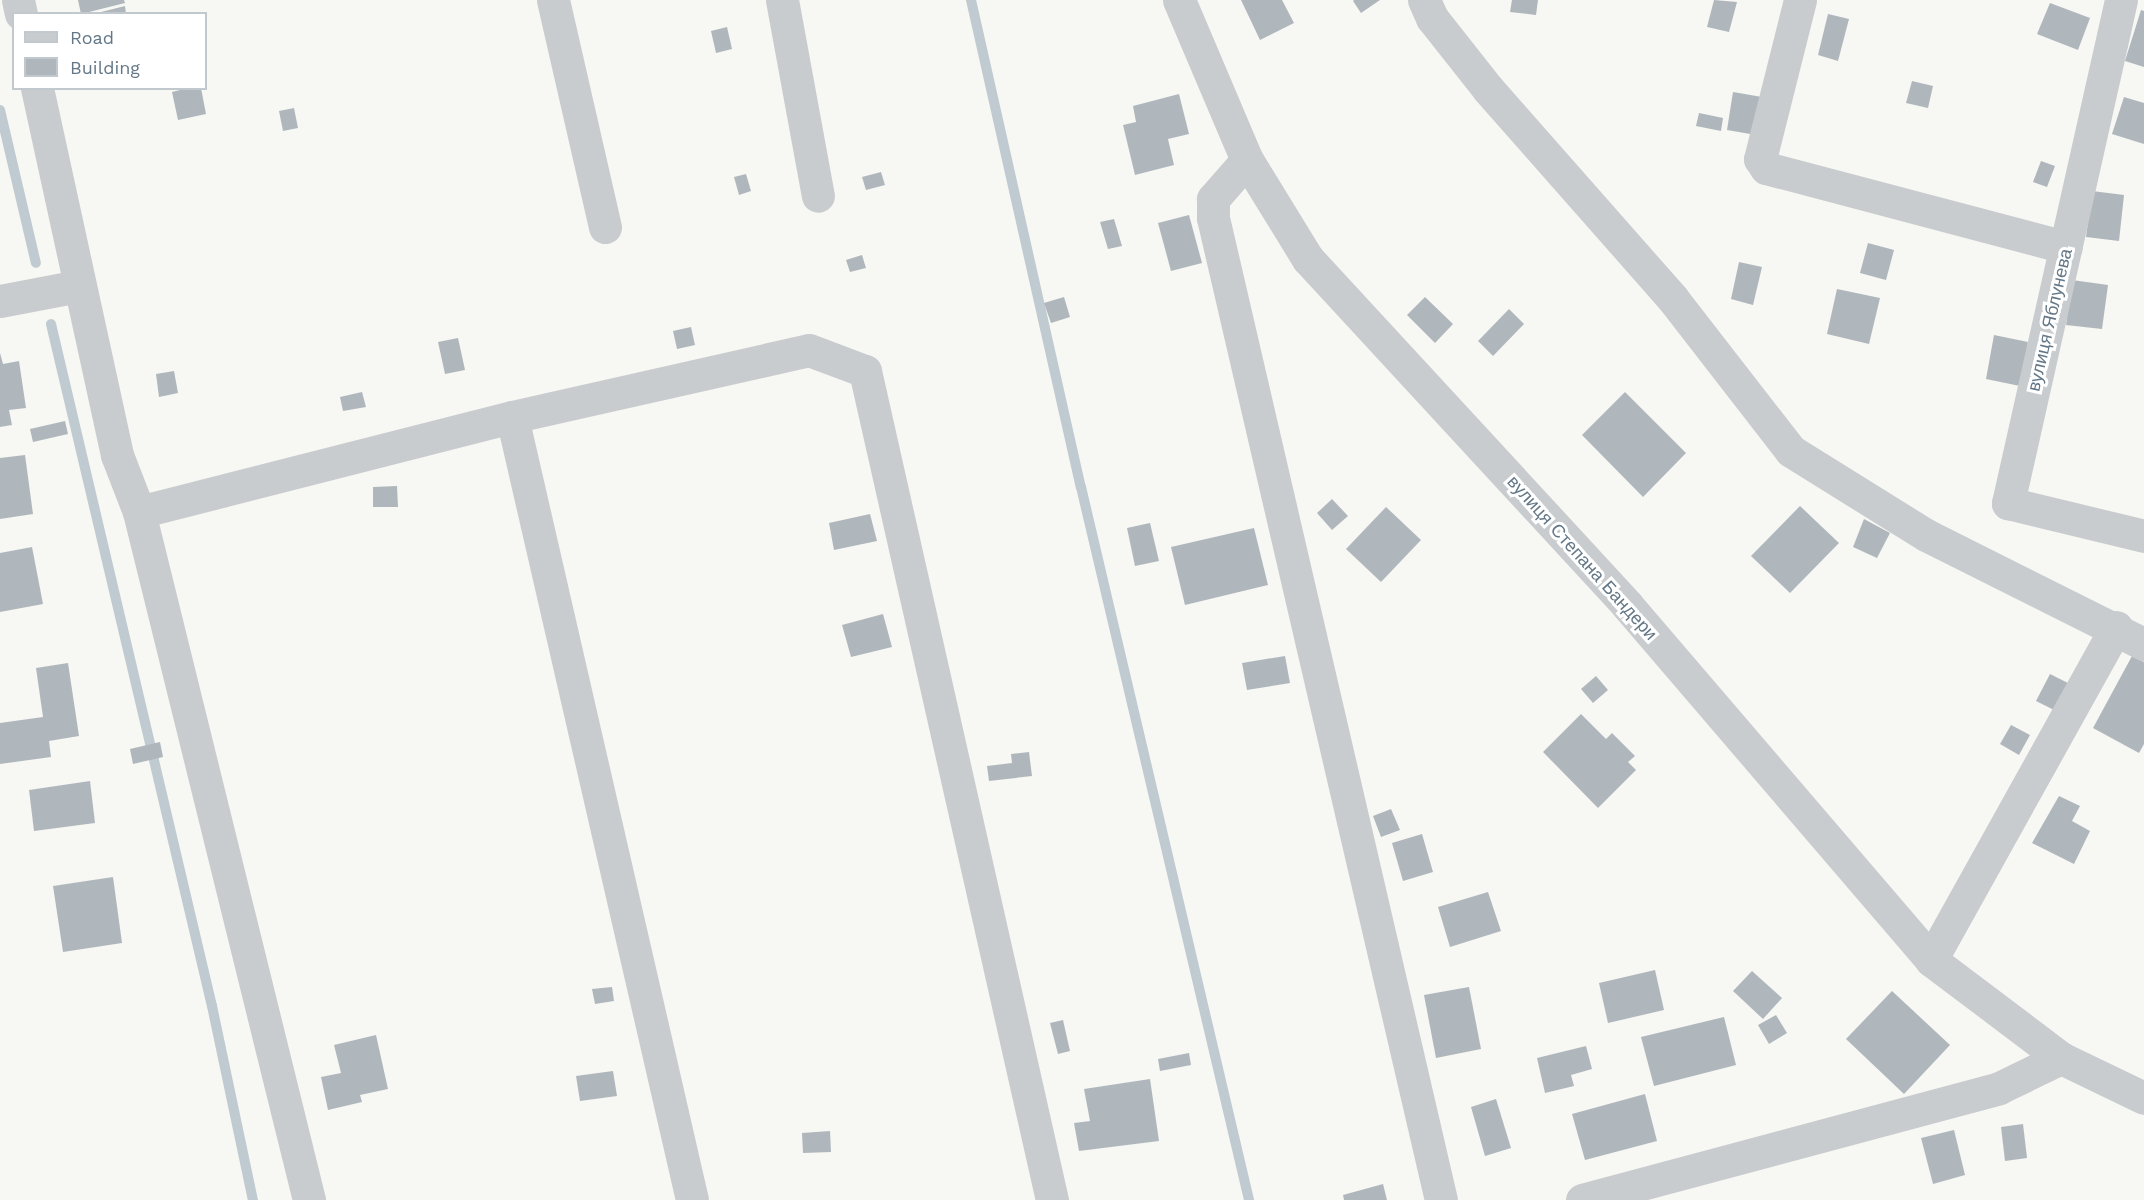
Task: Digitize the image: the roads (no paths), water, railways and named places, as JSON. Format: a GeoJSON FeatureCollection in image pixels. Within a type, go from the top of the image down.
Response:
{"type":"FeatureCollection","features":[{"type":"Feature","properties":{"kind":"street"},"geometry":{"type":"LineString","coordinates":[[553,0],[605,227]]}},
{"type":"Feature","properties":{"kind":"street"},"geometry":{"type":"LineString","coordinates":[[782,0],[818,196]]}},
{"type":"Feature","properties":{"kind":"street","name":"вулиця Степана Бандери"},"geometry":{"type":"LineString","coordinates":[[1179,0],[1247,160],[1308,259],[1627,605],[1931,960],[2061,1058],[2144,1098]]}},
{"type":"Feature","properties":{"kind":"street"},"geometry":{"type":"LineString","coordinates":[[1424,0],[1432,18],[1488,89],[1673,299],[1791,451],[1926,535],[2116,627],[2144,644]]}},
{"type":"Feature","properties":{"kind":"street"},"geometry":{"type":"LineString","coordinates":[[1800,0],[1760,159],[1766,168],[2066,247]]}},
{"type":"Feature","properties":{"kind":"street","name":"вулиця Яблунева"},"geometry":{"type":"LineString","coordinates":[[2121,0],[2008,503],[2144,536]]}},
{"type":"Feature","properties":{"kind":"street"},"geometry":{"type":"LineString","coordinates":[[37,90],[117,455],[139,512],[309,1200]]}},
{"type":"Feature","properties":{"kind":"street"},"geometry":{"type":"LineString","coordinates":[[1247,160],[1213,199],[1214,218],[1397,1024],[1441,1200]]}},
{"type":"Feature","properties":{"kind":"street"},"geometry":{"type":"LineString","coordinates":[[0,302],[79,286]]}},
{"type":"Feature","properties":{"kind":"street"},"geometry":{"type":"LineString","coordinates":[[139,512],[512,417],[809,350],[865,371],[1052,1200]]}},
{"type":"Feature","properties":{"kind":"street"},"geometry":{"type":"LineString","coordinates":[[512,417],[693,1200]]}},
{"type":"Feature","properties":{"kind":"street"},"geometry":{"type":"LineString","coordinates":[[1931,960],[2116,627]]}},
{"type":"Feature","properties":{"kind":"street"},"geometry":{"type":"LineString","coordinates":[[1582,1200],[1999,1088],[2061,1058]]}},
{"type":"Feature","properties":{"kind":"waterway"},"geometry":{"type":"LineString","coordinates":[[971,0],[1081,487],[1249,1200]]}},
{"type":"Feature","properties":{"kind":"waterway"},"geometry":{"type":"LineString","coordinates":[[0,110],[36,263]]}},
{"type":"Feature","properties":{"kind":"waterway"},"geometry":{"type":"LineString","coordinates":[[51,324],[212,1006],[253,1200]]}}]}
